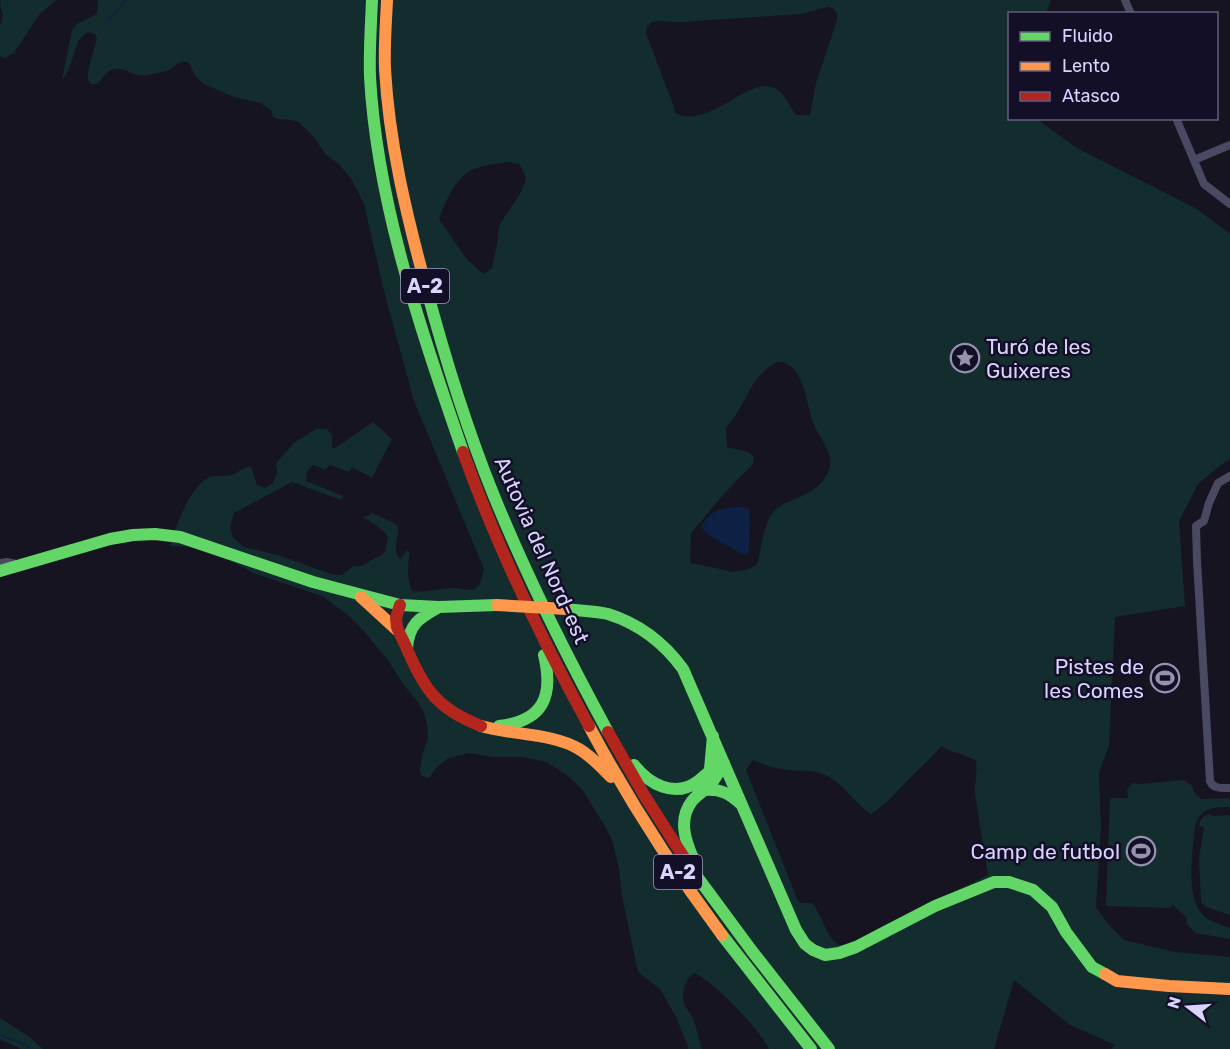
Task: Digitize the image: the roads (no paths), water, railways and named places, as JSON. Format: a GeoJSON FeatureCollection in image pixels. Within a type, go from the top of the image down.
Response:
{"type":"FeatureCollection","features":[{"type":"Feature","properties":{"kind":"main road","name":"Autovia del Nord-est"},"geometry":{"type":"LineString","coordinates":[[372,0],[369,39],[370,86],[383,180],[431,363],[462,453],[504,554],[574,700],[628,795],[687,886],[731,948],[811,1049]]}},
{"type":"Feature","properties":{"kind":"main road","name":"Autovia del Nord-est"},"geometry":{"type":"LineString","coordinates":[[387,0],[386,83],[394,152],[412,235],[441,344],[495,496],[570,661],[608,734],[671,838],[700,880],[759,962],[829,1049]]}},
{"type":"Feature","properties":{"kind":"main road"},"geometry":{"type":"LineString","coordinates":[[0,571],[110,539],[155,534],[180,537],[360,596],[400,605],[439,607],[497,605],[607,614],[651,635],[671,653],[683,669],[796,930],[805,944],[813,950],[825,955],[839,953],[856,947],[935,906],[994,882],[1009,882],[1033,890],[1052,907],[1066,932],[1092,968],[1117,981],[1230,989]]}},
{"type":"Feature","properties":{"kind":"main road"},"geometry":{"type":"LineString","coordinates":[[360,596],[404,638]]}},
{"type":"Feature","properties":{"kind":"main road"},"geometry":{"type":"LineString","coordinates":[[400,605],[395,620],[422,681],[436,700],[461,718],[481,726],[557,741],[576,748],[599,764],[628,795]]}},
{"type":"Feature","properties":{"kind":"main road"},"geometry":{"type":"LineString","coordinates":[[404,638],[422,616],[439,607]]}},
{"type":"Feature","properties":{"kind":"main road"},"geometry":{"type":"LineString","coordinates":[[481,726],[518,724],[530,717],[543,704],[549,675],[538,628]]}},
{"type":"Feature","properties":{"kind":"main road"},"geometry":{"type":"LineString","coordinates":[[608,734],[623,748],[639,772],[659,786],[669,789],[685,788],[699,781],[710,769],[724,763]]}},
{"type":"Feature","properties":{"kind":"main road"},"geometry":{"type":"LineString","coordinates":[[710,769],[713,736]]}},
{"type":"Feature","properties":{"kind":"main road"},"geometry":{"type":"LineString","coordinates":[[700,880],[683,828],[691,802],[711,784],[724,763]]}},
{"type":"Feature","properties":{"kind":"main road"},"geometry":{"type":"LineString","coordinates":[[704,790],[723,791],[742,804]]}},
{"type":"Feature","properties":{"kind":"street"},"geometry":{"type":"LineString","coordinates":[[1177,120],[1204,184],[1230,204]]}},
{"type":"Feature","properties":{"kind":"street"},"geometry":{"type":"LineString","coordinates":[[1194,160],[1230,144]]}},
{"type":"Feature","properties":{"kind":"street"},"geometry":{"type":"LineString","coordinates":[[1230,476],[1218,483],[1204,521],[1196,526],[1209,777],[1213,786],[1230,788]]}},
{"type":"Feature","properties":{"kind":"street"},"geometry":{"type":"LineString","coordinates":[[0,563],[20,565]]}},
{"type":"Feature","properties":{"kind":"water"},"geometry":{"type":"Polygon","coordinates":[[[742,507],[749,509],[750,514],[749,548],[748,553],[744,555],[710,536],[702,526],[709,516],[718,510],[742,507]]]}},
{"type":"Feature","properties":{"kind":"waterway"},"geometry":{"type":"LineString","coordinates":[[109,19],[125,0]]}},
{"type":"Feature","properties":{"kind":"waterway"},"geometry":{"type":"LineString","coordinates":[[0,1035],[30,1049]]}},
{"type":"Feature","properties":{"kind":"place","name":"Turó de les Guixeres"},"geometry":{"type":"Point","coordinates":[965,358]}},
{"type":"Feature","properties":{"kind":"place","name":"Pistes de les Comes"},"geometry":{"type":"Point","coordinates":[1165,678]}},
{"type":"Feature","properties":{"kind":"place","name":"Camp de futbol"},"geometry":{"type":"Point","coordinates":[1141,851]}}]}
